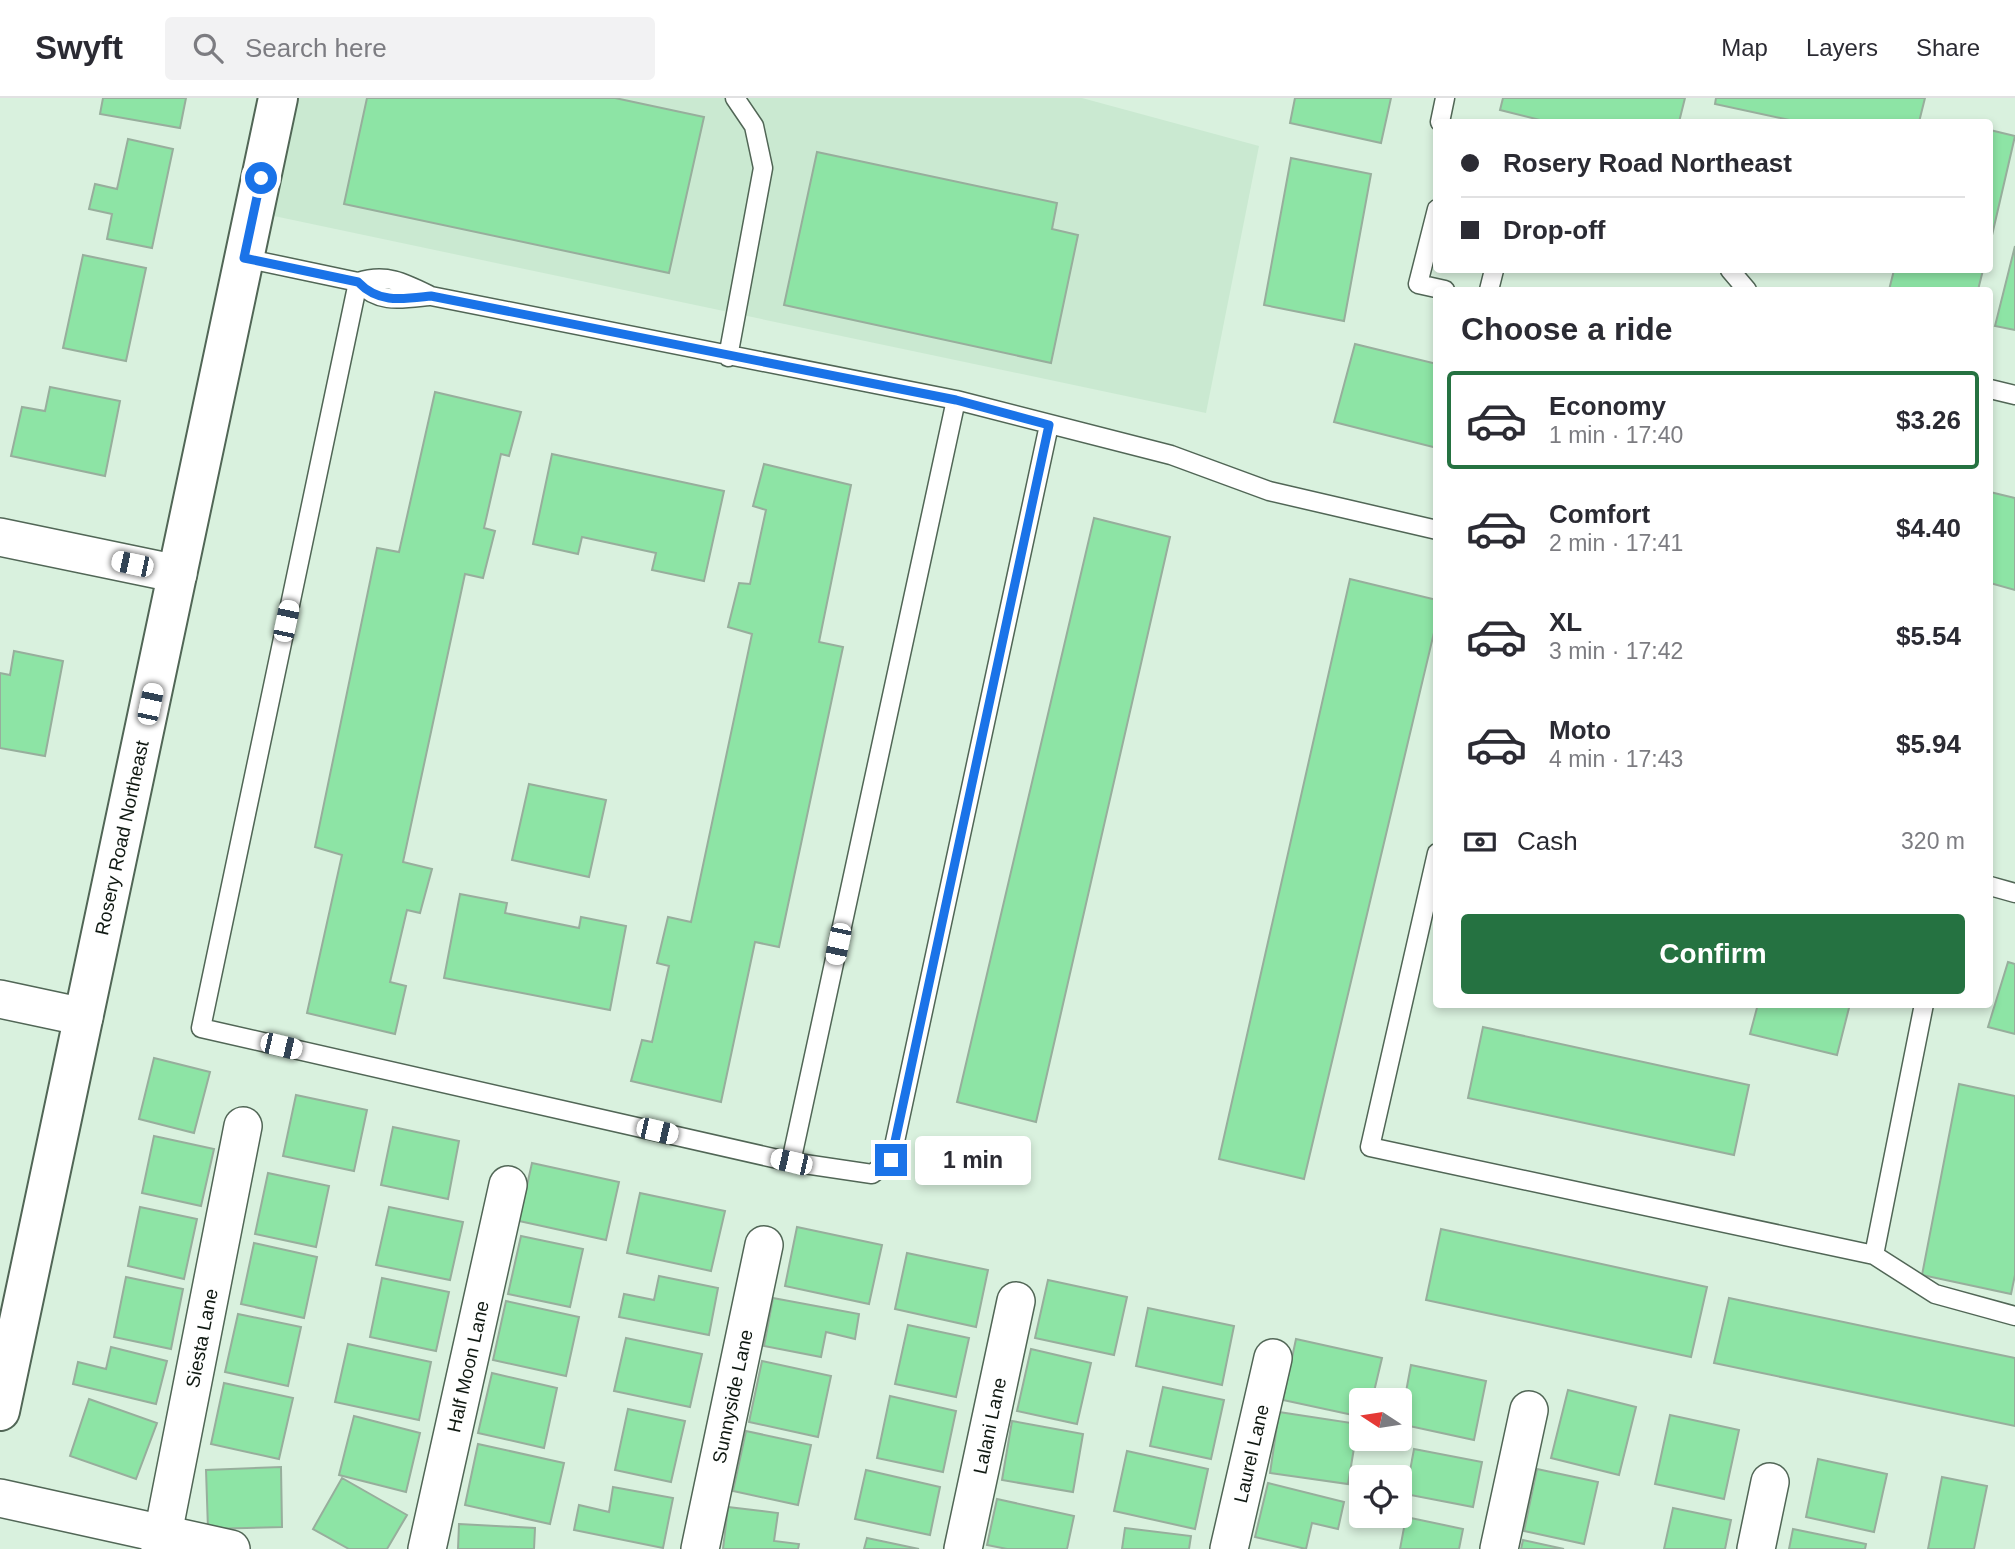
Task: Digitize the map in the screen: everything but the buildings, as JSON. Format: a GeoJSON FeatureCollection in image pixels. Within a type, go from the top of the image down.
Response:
{"type":"FeatureCollection","features":[{"type":"Feature","properties":{"kind":"street","name":"Rosery Road Northeast"},"geometry":{"type":"LineString","coordinates":[[0,1411],[278,98]]}},
{"type":"Feature","properties":{"kind":"street"},"geometry":{"type":"LineString","coordinates":[[0,537],[178,574]]}},
{"type":"Feature","properties":{"kind":"street"},"geometry":{"type":"LineString","coordinates":[[0,999],[84,1017]]}},
{"type":"Feature","properties":{"kind":"street","name":"Siesta Lane"},"geometry":{"type":"LineString","coordinates":[[162,1541],[243,1126]]}},
{"type":"Feature","properties":{"kind":"street","name":"Half Moon Lane"},"geometry":{"type":"LineString","coordinates":[[428,1549],[508,1185]]}},
{"type":"Feature","properties":{"kind":"street","name":"Sunnyside Lane"},"geometry":{"type":"LineString","coordinates":[[700,1549],[764,1245]]}},
{"type":"Feature","properties":{"kind":"street","name":"Lalani Lane"},"geometry":{"type":"LineString","coordinates":[[963,1549],[1016,1301]]}},
{"type":"Feature","properties":{"kind":"street","name":"Laurel Lane"},"geometry":{"type":"LineString","coordinates":[[1229,1549],[1273,1358]]}},
{"type":"Feature","properties":{"kind":"street"},"geometry":{"type":"LineString","coordinates":[[1499,1549],[1529,1410]]}},
{"type":"Feature","properties":{"kind":"street"},"geometry":{"type":"LineString","coordinates":[[1756,1549],[1770,1482]]}},
{"type":"Feature","properties":{"kind":"street"},"geometry":{"type":"LineString","coordinates":[[0,1498],[162,1541],[231,1549]]}},
{"type":"Feature","properties":{"kind":"lane"},"geometry":{"type":"LineString","coordinates":[[728,357],[763,167],[754,126],[736,98]]}},
{"type":"Feature","properties":{"kind":"lane"},"geometry":{"type":"LineString","coordinates":[[1441,119],[1445,98]]}},
{"type":"Feature","properties":{"kind":"lane"},"geometry":{"type":"LineString","coordinates":[[1433,225],[1418,284],[1433,287]]}},
{"type":"Feature","properties":{"kind":"lane"},"geometry":{"type":"LineString","coordinates":[[244,258],[358,282],[369,294],[399,300],[431,296],[728,357],[956,400],[1171,455],[1269,491],[1433,529]]}},
{"type":"Feature","properties":{"kind":"lane"},"geometry":{"type":"LineString","coordinates":[[1733,273],[1744,287]]}},
{"type":"Feature","properties":{"kind":"lane"},"geometry":{"type":"LineString","coordinates":[[358,282],[201,1028],[791,1162],[872,1174],[891,1160],[1049,425]]}},
{"type":"Feature","properties":{"kind":"lane"},"geometry":{"type":"LineString","coordinates":[[1993,390],[2015,395]]}},
{"type":"Feature","properties":{"kind":"lane"},"geometry":{"type":"LineString","coordinates":[[791,1162],[956,400]]}},
{"type":"Feature","properties":{"kind":"lane"},"geometry":{"type":"LineString","coordinates":[[1433,871],[1370,1147],[1874,1255],[1935,1294],[2015,1316]]}},
{"type":"Feature","properties":{"kind":"lane"},"geometry":{"type":"LineString","coordinates":[[1993,887],[2015,893]]}},
{"type":"Feature","properties":{"kind":"lane"},"geometry":{"type":"LineString","coordinates":[[1874,1255],[1923,1008]]}},
{"type":"Feature","properties":{"kind":"shaded area"},"geometry":{"type":"Polygon","coordinates":[[[299,98],[1082,98],[1259,146],[1206,413],[274,216],[299,98]]]}},
{"type":"Feature","properties":{"kind":"route"},"geometry":{"type":"LineString","coordinates":[[261,178],[244,258],[358,282],[369,294],[399,300],[431,296],[728,357],[956,400],[1049,425],[891,1160]]}}]}
